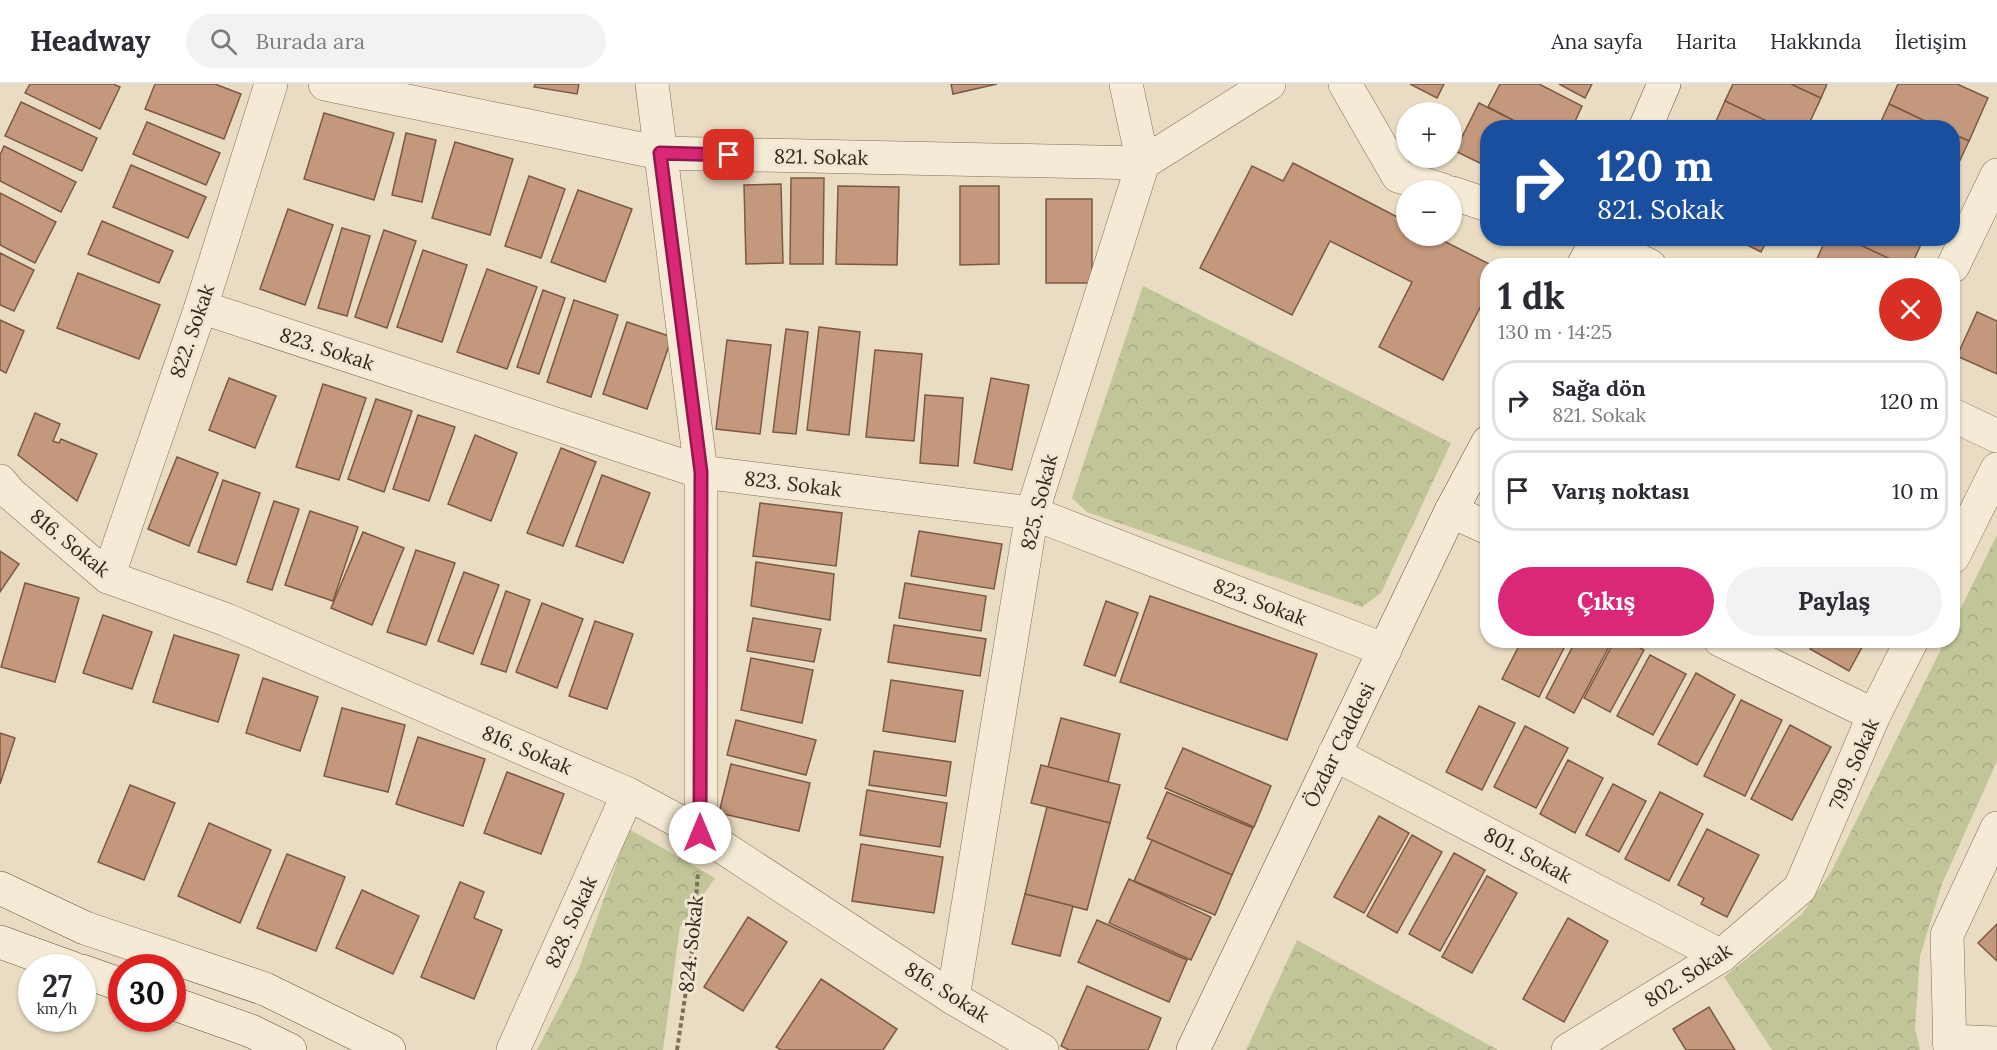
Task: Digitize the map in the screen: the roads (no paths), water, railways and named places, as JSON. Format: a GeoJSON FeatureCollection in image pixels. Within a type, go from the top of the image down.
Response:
{"type":"FeatureCollection","features":[{"type":"Feature","properties":{"kind":"street","name":"822. Sokak"},"geometry":{"type":"LineString","coordinates":[[108,577],[201,307],[271,84]]}},
{"type":"Feature","properties":{"kind":"street","name":"821. Sokak"},"geometry":{"type":"LineString","coordinates":[[325,84],[660,153],[1143,163]]}},
{"type":"Feature","properties":{"kind":"street"},"geometry":{"type":"LineString","coordinates":[[652,84],[701,472],[700,833]]}},
{"type":"Feature","properties":{"kind":"street"},"geometry":{"type":"LineString","coordinates":[[1126,84],[1143,163],[1269,84]]}},
{"type":"Feature","properties":{"kind":"street"},"geometry":{"type":"LineString","coordinates":[[1345,84],[1398,176],[1411,180]]}},
{"type":"Feature","properties":{"kind":"street"},"geometry":{"type":"LineString","coordinates":[[1649,120],[1664,84]]}},
{"type":"Feature","properties":{"kind":"street","name":"825. Sokak"},"geometry":{"type":"LineString","coordinates":[[953,998],[1032,513],[1143,163]]}},
{"type":"Feature","properties":{"kind":"street"},"geometry":{"type":"LineString","coordinates":[[1957,258],[1997,174]]}},
{"type":"Feature","properties":{"kind":"street"},"geometry":{"type":"LineString","coordinates":[[1462,196],[1480,202]]}},
{"type":"Feature","properties":{"kind":"street"},"geometry":{"type":"LineString","coordinates":[[1593,246],[1627,258]]}},
{"type":"Feature","properties":{"kind":"street","name":"823. Sokak"},"geometry":{"type":"LineString","coordinates":[[201,307],[701,472],[1032,513],[1385,650]]}},
{"type":"Feature","properties":{"kind":"street"},"geometry":{"type":"LineString","coordinates":[[1960,418],[1997,436]]}},
{"type":"Feature","properties":{"kind":"street","name":"Özdar Caddesi"},"geometry":{"type":"LineString","coordinates":[[1193,1050],[1451,511],[1480,457]]}},
{"type":"Feature","properties":{"kind":"street"},"geometry":{"type":"LineString","coordinates":[[1960,543],[1997,469]]}},
{"type":"Feature","properties":{"kind":"street","name":"816. Sokak"},"geometry":{"type":"LineString","coordinates":[[0,481],[10,493],[108,577],[226,620],[628,794],[700,833],[953,998],[1042,1050]]}},
{"type":"Feature","properties":{"kind":"street"},"geometry":{"type":"LineString","coordinates":[[1451,511],[1480,524]]}},
{"type":"Feature","properties":{"kind":"street"},"geometry":{"type":"LineString","coordinates":[[1736,648],[1874,715]]}},
{"type":"Feature","properties":{"kind":"street","name":"799. Sokak"},"geometry":{"type":"LineString","coordinates":[[1800,888],[1874,715],[1907,648]]}},
{"type":"Feature","properties":{"kind":"street","name":"801. Sokak"},"geometry":{"type":"LineString","coordinates":[[1334,754],[1721,956]]}},
{"type":"Feature","properties":{"kind":"street","name":"828. Sokak"},"geometry":{"type":"LineString","coordinates":[[513,1050],[628,794]]}},
{"type":"Feature","properties":{"kind":"street"},"geometry":{"type":"LineString","coordinates":[[1997,828],[1947,935],[1949,1045],[1997,1043]]}},
{"type":"Feature","properties":{"kind":"street"},"geometry":{"type":"LineString","coordinates":[[0,888],[85,928],[265,988],[389,1050]]}},
{"type":"Feature","properties":{"kind":"street","name":"802. Sokak"},"geometry":{"type":"LineString","coordinates":[[1568,1050],[1721,956],[1800,888]]}},
{"type":"Feature","properties":{"kind":"street"},"geometry":{"type":"LineString","coordinates":[[0,942],[33,954]]}},
{"type":"Feature","properties":{"kind":"street"},"geometry":{"type":"LineString","coordinates":[[242,1041],[265,988]]}},
{"type":"Feature","properties":{"kind":"street"},"geometry":{"type":"LineString","coordinates":[[186,1011],[242,1041],[290,1050]]}}]}
